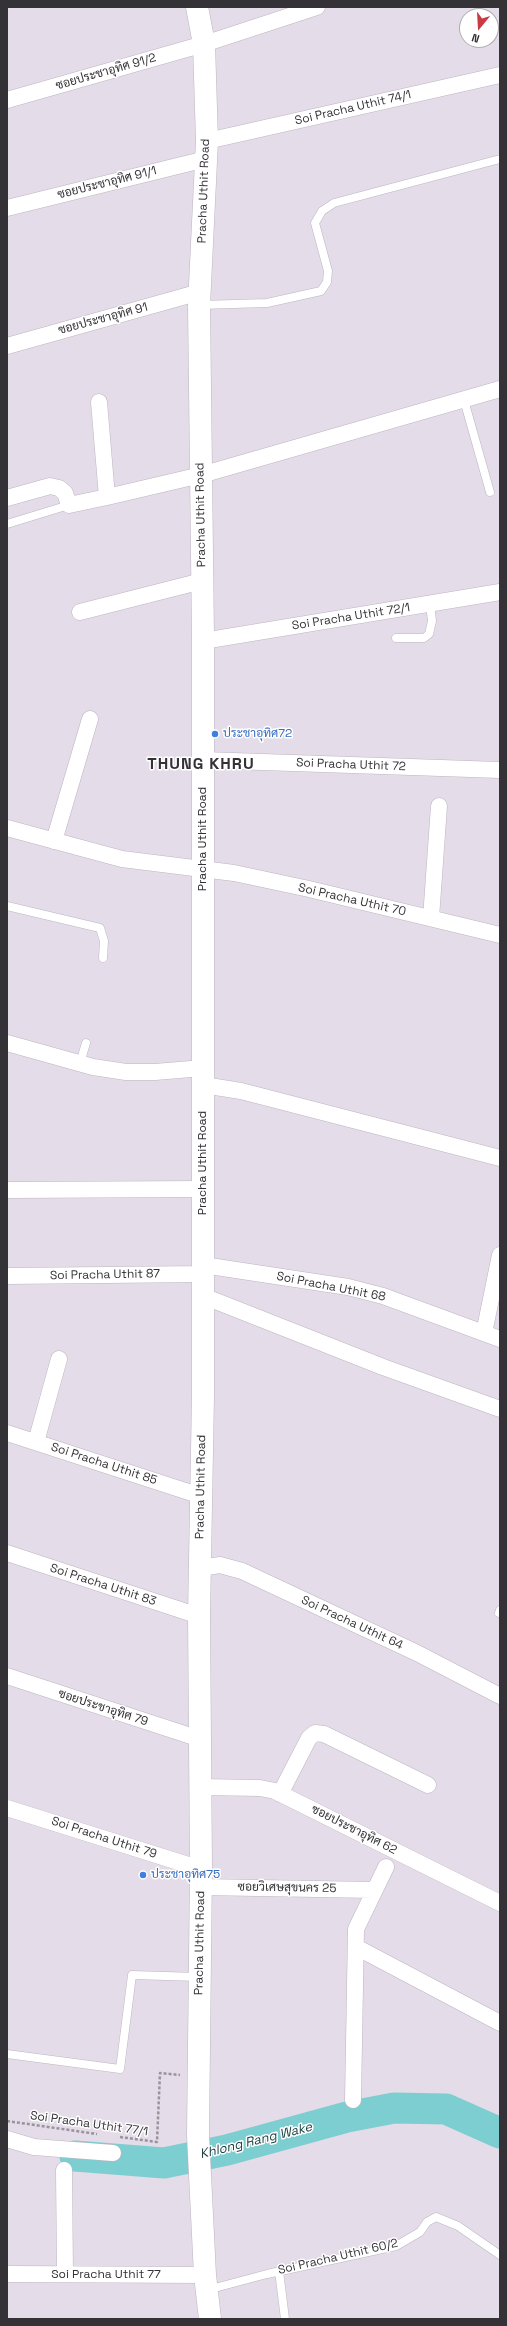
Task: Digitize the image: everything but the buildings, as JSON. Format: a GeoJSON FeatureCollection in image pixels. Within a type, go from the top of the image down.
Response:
{"type":"FeatureCollection","features":[{"type":"Feature","properties":{"kind":"main road","name":"Pracha Uthit Road"},"geometry":{"type":"LineString","coordinates":[[197,7],[204,44],[206,150],[199,299],[203,641],[203,1296],[199,1616],[201,1878],[198,2136],[206,2283],[210,2319]]}},
{"type":"Feature","properties":{"kind":"street","name":"ซอยประชาอุทิศ 91/2"},"geometry":{"type":"LineString","coordinates":[[7,100],[204,44],[317,7]]}},
{"type":"Feature","properties":{"kind":"street","name":"Soi Pracha Uthit 74/1"},"geometry":{"type":"LineString","coordinates":[[206,150],[500,76]]}},
{"type":"Feature","properties":{"kind":"street","name":"ซอยประชาอุทิศ 91/1"},"geometry":{"type":"LineString","coordinates":[[7,208],[206,150]]}},
{"type":"Feature","properties":{"kind":"street","name":"ซอยประชาอุทิศ 91"},"geometry":{"type":"LineString","coordinates":[[7,346],[199,299]]}},
{"type":"Feature","properties":{"kind":"street"},"geometry":{"type":"LineString","coordinates":[[7,498],[50,486],[59,488],[65,493],[69,505],[107,497],[201,475],[500,389]]}},
{"type":"Feature","properties":{"kind":"street"},"geometry":{"type":"LineString","coordinates":[[99,402],[107,497]]}},
{"type":"Feature","properties":{"kind":"street"},"geometry":{"type":"LineString","coordinates":[[80,612],[202,581]]}},
{"type":"Feature","properties":{"kind":"street","name":"Soi Pracha Uthit 72/1"},"geometry":{"type":"LineString","coordinates":[[203,641],[500,592]]}},
{"type":"Feature","properties":{"kind":"street"},"geometry":{"type":"LineString","coordinates":[[54,841],[90,719]]}},
{"type":"Feature","properties":{"kind":"street","name":"Soi Pracha Uthit 72"},"geometry":{"type":"LineString","coordinates":[[203,760],[500,770]]}},
{"type":"Feature","properties":{"kind":"street"},"geometry":{"type":"LineString","coordinates":[[432,918],[439,806]]}},
{"type":"Feature","properties":{"kind":"street","name":"Soi Pracha Uthit 70"},"geometry":{"type":"LineString","coordinates":[[7,828],[122,859],[234,873],[309,889],[500,935]]}},
{"type":"Feature","properties":{"kind":"street"},"geometry":{"type":"LineString","coordinates":[[7,1043],[80,1063],[126,1072],[156,1072],[203,1077],[241,1091],[500,1158]]}},
{"type":"Feature","properties":{"kind":"street"},"geometry":{"type":"LineString","coordinates":[[7,1190],[203,1189]]}},
{"type":"Feature","properties":{"kind":"street"},"geometry":{"type":"LineString","coordinates":[[484,1333],[500,1255]]}},
{"type":"Feature","properties":{"kind":"street","name":"Soi Pracha Uthit 87"},"geometry":{"type":"LineString","coordinates":[[7,1276],[203,1269]]}},
{"type":"Feature","properties":{"kind":"street","name":"Soi Pracha Uthit 68"},"geometry":{"type":"LineString","coordinates":[[203,1269],[340,1286],[383,1296],[500,1339]]}},
{"type":"Feature","properties":{"kind":"street"},"geometry":{"type":"LineString","coordinates":[[203,1296],[383,1367],[500,1409]]}},
{"type":"Feature","properties":{"kind":"street"},"geometry":{"type":"LineString","coordinates":[[36,1442],[59,1359]]}},
{"type":"Feature","properties":{"kind":"street","name":"Soi Pracha Uthit 85"},"geometry":{"type":"LineString","coordinates":[[7,1432],[201,1496]]}},
{"type":"Feature","properties":{"kind":"street","name":"Soi Pracha Uthit 83"},"geometry":{"type":"LineString","coordinates":[[7,1554],[199,1616]]}},
{"type":"Feature","properties":{"kind":"street","name":"Soi Pracha Uthit 64"},"geometry":{"type":"LineString","coordinates":[[200,1568],[220,1565],[242,1571],[417,1653],[500,1696]]}},
{"type":"Feature","properties":{"kind":"street","name":"ซอยประชาอุทิศ 79"},"geometry":{"type":"LineString","coordinates":[[7,1676],[200,1739]]}},
{"type":"Feature","properties":{"kind":"street"},"geometry":{"type":"LineString","coordinates":[[280,1794],[309,1738],[315,1733],[324,1734],[428,1785]]}},
{"type":"Feature","properties":{"kind":"street","name":"ซอยประชาอุทิศ 62"},"geometry":{"type":"LineString","coordinates":[[200,1787],[260,1788],[280,1794],[500,1903]]}},
{"type":"Feature","properties":{"kind":"street","name":"Soi Pracha Uthit 79"},"geometry":{"type":"LineString","coordinates":[[7,1808],[201,1878]]}},
{"type":"Feature","properties":{"kind":"street"},"geometry":{"type":"LineString","coordinates":[[353,2100],[356,1929],[386,1867]]}},
{"type":"Feature","properties":{"kind":"street","name":"ซอยวิเศษสุขนคร 25"},"geometry":{"type":"LineString","coordinates":[[201,1878],[374,1890]]}},
{"type":"Feature","properties":{"kind":"street"},"geometry":{"type":"LineString","coordinates":[[356,1947],[500,2023]]}},
{"type":"Feature","properties":{"kind":"street"},"geometry":{"type":"LineString","coordinates":[[7,2139],[34,2147],[112,2153]]}},
{"type":"Feature","properties":{"kind":"street"},"geometry":{"type":"LineString","coordinates":[[64,2170],[65,2274]]}},
{"type":"Feature","properties":{"kind":"street","name":"Soi Pracha Uthit 77"},"geometry":{"type":"LineString","coordinates":[[7,2274],[65,2274],[206,2283]]}},
{"type":"Feature","properties":{"kind":"lane"},"geometry":{"type":"LineString","coordinates":[[199,299],[267,303],[320,291],[327,282],[328,271],[315,223],[322,211],[334,203],[500,159]]}},
{"type":"Feature","properties":{"kind":"lane"},"geometry":{"type":"LineString","coordinates":[[464,400],[490,492]]}},
{"type":"Feature","properties":{"kind":"lane"},"geometry":{"type":"LineString","coordinates":[[7,524],[69,505]]}},
{"type":"Feature","properties":{"kind":"lane"},"geometry":{"type":"LineString","coordinates":[[396,638],[424,638],[429,634],[431,628],[430,604]]}},
{"type":"Feature","properties":{"kind":"lane"},"geometry":{"type":"LineString","coordinates":[[7,906],[100,928],[104,941],[103,958]]}},
{"type":"Feature","properties":{"kind":"lane"},"geometry":{"type":"LineString","coordinates":[[80,1063],[86,1043]]}},
{"type":"Feature","properties":{"kind":"lane"},"geometry":{"type":"LineString","coordinates":[[7,2054],[120,2069],[132,1975],[200,1977]]}},
{"type":"Feature","properties":{"kind":"lane","name":"Soi Pracha Uthit 60/2"},"geometry":{"type":"LineString","coordinates":[[206,2283],[278,2271],[396,2246],[420,2232],[427,2222],[436,2217],[458,2226],[500,2255]]}},
{"type":"Feature","properties":{"kind":"lane"},"geometry":{"type":"LineString","coordinates":[[278,2271],[285,2319]]}},
{"type":"Feature","properties":{"kind":"path","name":"Soi Pracha Uthit 77/1"},"geometry":{"type":"LineString","coordinates":[[117,2137],[157,2142],[160,2073],[199,2077]]}},
{"type":"Feature","properties":{"kind":"path","name":"Soi Pracha Uthit 77/1"},"geometry":{"type":"LineString","coordinates":[[7,2121],[102,2134]]}},
{"type":"Feature","properties":{"kind":"waterway","name":"Khlong Rang Wake"},"geometry":{"type":"LineString","coordinates":[[75,2156],[164,2163],[227,2150],[347,2117],[394,2108],[446,2109],[500,2133]]}},
{"type":"Feature","properties":{"kind":"place","name":"ประชาอุทิศ72"},"geometry":{"type":"Point","coordinates":[215,734]}},
{"type":"Feature","properties":{"kind":"place","name":"ประชาอุทิศ75"},"geometry":{"type":"Point","coordinates":[143,1875]}},
{"type":"Feature","properties":{"kind":"district","name":"THUNG KHRU"},"geometry":{"type":"Point","coordinates":[201,765]}}]}
